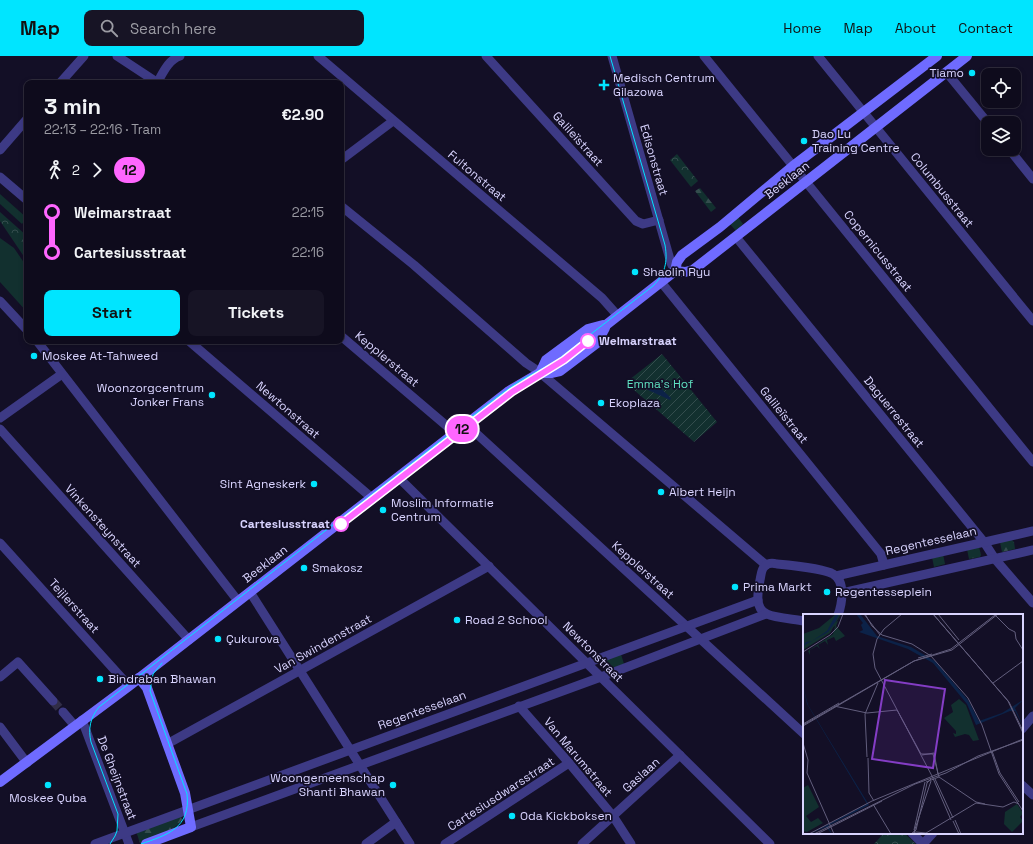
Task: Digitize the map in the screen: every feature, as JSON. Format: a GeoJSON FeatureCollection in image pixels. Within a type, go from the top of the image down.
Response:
{"type":"FeatureCollection","features":[{"type":"Feature","properties":{"kind":"street"},"geometry":{"type":"LineString","coordinates":[[63,80],[84,56]]}},
{"type":"Feature","properties":{"kind":"street"},"geometry":{"type":"LineString","coordinates":[[117,56],[153,80]]}},
{"type":"Feature","properties":{"kind":"street"},"geometry":{"type":"LineString","coordinates":[[159,80],[173,58],[180,56]]}},
{"type":"Feature","properties":{"kind":"street","name":"Fultonstraat"},"geometry":{"type":"LineString","coordinates":[[318,56],[602,298],[618,316]]}},
{"type":"Feature","properties":{"kind":"street","name":"Galileïstraat"},"geometry":{"type":"LineString","coordinates":[[486,56],[636,221],[643,224],[659,220]]}},
{"type":"Feature","properties":{"kind":"street","name":"Edisonstraat"},"geometry":{"type":"LineString","coordinates":[[612,56],[675,271]]}},
{"type":"Feature","properties":{"kind":"street","name":"Copernicusstraat"},"geometry":{"type":"LineString","coordinates":[[704,56],[1033,462]]}},
{"type":"Feature","properties":{"kind":"street","name":"Columbusstraat"},"geometry":{"type":"LineString","coordinates":[[818,56],[1032,317]]}},
{"type":"Feature","properties":{"kind":"street","name":"Beeklaan"},"geometry":{"type":"LineString","coordinates":[[0,782],[189,640],[516,385],[540,373],[560,371],[597,343],[609,323],[675,271],[677,262],[682,255],[720,227],[794,166],[937,56]]}},
{"type":"Feature","properties":{"kind":"street","name":"Beeklaan"},"geometry":{"type":"LineString","coordinates":[[675,271],[685,272],[693,270],[967,56]]}},
{"type":"Feature","properties":{"kind":"street"},"geometry":{"type":"LineString","coordinates":[[947,72],[982,116]]}},
{"type":"Feature","properties":{"kind":"street"},"geometry":{"type":"LineString","coordinates":[[344,158],[393,121]]}},
{"type":"Feature","properties":{"kind":"street"},"geometry":{"type":"LineString","coordinates":[[0,150],[24,123]]}},
{"type":"Feature","properties":{"kind":"street"},"geometry":{"type":"LineString","coordinates":[[1015,156],[1033,179]]}},
{"type":"Feature","properties":{"kind":"street"},"geometry":{"type":"LineString","coordinates":[[0,177],[24,197]]}},
{"type":"Feature","properties":{"kind":"street"},"geometry":{"type":"LineString","coordinates":[[344,208],[414,265],[526,363],[540,373],[766,565]]}},
{"type":"Feature","properties":{"kind":"street","name":"Daguerrestraat"},"geometry":{"type":"LineString","coordinates":[[736,237],[984,542],[995,559],[1033,603]]}},
{"type":"Feature","properties":{"kind":"street","name":"Galileïstraat"},"geometry":{"type":"LineString","coordinates":[[661,282],[881,554],[884,565]]}},
{"type":"Feature","properties":{"kind":"street"},"geometry":{"type":"LineString","coordinates":[[0,301],[24,327]]}},
{"type":"Feature","properties":{"kind":"street","name":"Beeklaan"},"geometry":{"type":"LineString","coordinates":[[540,373],[546,360],[588,329],[609,323]]}},
{"type":"Feature","properties":{"kind":"street","name":"Kepplerstraat"},"geometry":{"type":"LineString","coordinates":[[344,339],[455,433]]}},
{"type":"Feature","properties":{"kind":"street"},"geometry":{"type":"LineString","coordinates":[[39,344],[238,601]]}},
{"type":"Feature","properties":{"kind":"street","name":"Newtonstraat"},"geometry":{"type":"LineString","coordinates":[[193,344],[372,498]]}},
{"type":"Feature","properties":{"kind":"street"},"geometry":{"type":"LineString","coordinates":[[0,418],[62,374]]}},
{"type":"Feature","properties":{"kind":"street","name":"Kepplerstraat"},"geometry":{"type":"LineString","coordinates":[[466,424],[803,733]]}},
{"type":"Feature","properties":{"kind":"street","name":"Vinkensteynstraat"},"geometry":{"type":"LineString","coordinates":[[0,429],[189,640]]}},
{"type":"Feature","properties":{"kind":"street","name":"Newtonstraat"},"geometry":{"type":"LineString","coordinates":[[398,477],[770,844]]}},
{"type":"Feature","properties":{"kind":"street","name":"Regentesselaan"},"geometry":{"type":"LineString","coordinates":[[836,576],[1033,530]]}},
{"type":"Feature","properties":{"kind":"street","name":"Teijlerstraat"},"geometry":{"type":"LineString","coordinates":[[0,543],[129,686]]}},
{"type":"Feature","properties":{"kind":"street"},"geometry":{"type":"LineString","coordinates":[[842,593],[1033,550]]}},
{"type":"Feature","properties":{"kind":"street"},"geometry":{"type":"LineString","coordinates":[[766,614],[760,608],[757,595],[763,567],[771,563],[832,573],[836,576],[839,580],[842,593],[838,614]]}},
{"type":"Feature","properties":{"kind":"street","name":"Van Swindenstraat"},"geometry":{"type":"LineString","coordinates":[[168,744],[489,566]]}},
{"type":"Feature","properties":{"kind":"street"},"geometry":{"type":"LineString","coordinates":[[250,592],[410,844]]}},
{"type":"Feature","properties":{"kind":"street","name":"Regentesselaan"},"geometry":{"type":"LineString","coordinates":[[95,844],[758,600]]}},
{"type":"Feature","properties":{"kind":"street"},"geometry":{"type":"LineString","coordinates":[[146,844],[701,640],[766,614],[803,621]]}},
{"type":"Feature","properties":{"kind":"street"},"geometry":{"type":"LineString","coordinates":[[0,677],[18,662],[53,701]]}},
{"type":"Feature","properties":{"kind":"street"},"geometry":{"type":"LineString","coordinates":[[139,678],[147,688],[168,744],[185,793],[191,827]]}},
{"type":"Feature","properties":{"kind":"street","name":"Van Marumstraat"},"geometry":{"type":"LineString","coordinates":[[519,706],[613,816],[631,844]]}},
{"type":"Feature","properties":{"kind":"street","name":"De Gheijnstraat"},"geometry":{"type":"LineString","coordinates":[[63,712],[79,723],[128,844]]}},
{"type":"Feature","properties":{"kind":"street"},"geometry":{"type":"LineString","coordinates":[[1023,727],[1033,716]]}},
{"type":"Feature","properties":{"kind":"street"},"geometry":{"type":"LineString","coordinates":[[0,727],[27,763]]}},
{"type":"Feature","properties":{"kind":"street","name":"Gaslaan"},"geometry":{"type":"LineString","coordinates":[[582,844],[680,755]]}},
{"type":"Feature","properties":{"kind":"street","name":"Cartesiusdwarsstraat"},"geometry":{"type":"LineString","coordinates":[[445,844],[569,763]]}},
{"type":"Feature","properties":{"kind":"street"},"geometry":{"type":"LineString","coordinates":[[1023,786],[1033,795]]}},
{"type":"Feature","properties":{"kind":"street"},"geometry":{"type":"LineString","coordinates":[[366,844],[396,822]]}},
{"type":"Feature","properties":{"kind":"street"},"geometry":{"type":"LineString","coordinates":[[913,834],[923,844],[931,834]]}},
{"type":"Feature","properties":{"kind":"green space"},"geometry":{"type":"Polygon","coordinates":[[[677,154],[698,181],[691,187],[670,160],[677,154]]]}},
{"type":"Feature","properties":{"kind":"green space"},"geometry":{"type":"Polygon","coordinates":[[[700,188],[716,208],[711,212],[695,191],[700,188]]]}},
{"type":"Feature","properties":{"kind":"green space"},"geometry":{"type":"Polygon","coordinates":[[[0,194],[24,215],[24,222],[22,224],[0,204],[0,194]]]}},
{"type":"Feature","properties":{"kind":"green space"},"geometry":{"type":"Polygon","coordinates":[[[0,212],[24,233],[24,257],[0,221],[0,212]]]}},
{"type":"Feature","properties":{"kind":"green space"},"geometry":{"type":"Polygon","coordinates":[[[737,216],[743,224],[736,231],[729,223],[737,216]]]}},
{"type":"Feature","properties":{"kind":"green space"},"geometry":{"type":"Polygon","coordinates":[[[0,238],[14,248],[24,263],[24,309],[0,282],[0,238]]]}},
{"type":"Feature","properties":{"kind":"green space","name":"Emma's Hof"},"geometry":{"type":"Polygon","coordinates":[[[662,354],[717,422],[694,442],[627,384],[629,380],[662,354]]]}},
{"type":"Feature","properties":{"kind":"green space"},"geometry":{"type":"Polygon","coordinates":[[[1011,539],[1014,542],[1015,549],[1002,552],[1000,542],[1011,539]]]}},
{"type":"Feature","properties":{"kind":"green space"},"geometry":{"type":"Polygon","coordinates":[[[979,547],[980,557],[969,559],[967,549],[979,547]]]}},
{"type":"Feature","properties":{"kind":"green space"},"geometry":{"type":"Polygon","coordinates":[[[943,554],[945,564],[934,567],[932,557],[943,554]]]}},
{"type":"Feature","properties":{"kind":"green space"},"geometry":{"type":"Polygon","coordinates":[[[621,654],[624,664],[608,670],[606,669],[604,662],[605,659],[621,654]]]}},
{"type":"Feature","properties":{"kind":"green space"},"geometry":{"type":"Polygon","coordinates":[[[181,815],[182,820],[173,829],[140,843],[136,831],[181,815]]]}},
{"type":"Feature","properties":{"kind":"green space"},"geometry":{"type":"Polygon","coordinates":[[[883,834],[905,834],[916,844],[874,844],[883,834]]]}},
{"type":"Feature","properties":{"kind":"water"},"geometry":{"type":"Polygon","coordinates":[[[646,382],[650,382],[660,388],[671,398],[670,400],[648,390],[645,387],[646,382]]]}},
{"type":"Feature","properties":{"kind":"tunnel"},"geometry":{"type":"LineString","coordinates":[[53,701],[63,712]]}},
{"type":"Feature","properties":{"kind":"tram line"},"geometry":{"type":"LineString","coordinates":[[110,844],[117,831],[118,814],[91,742],[90,733],[90,724],[99,707],[497,397],[518,382],[556,361],[653,286],[660,277],[666,262],[665,245],[610,56]]}},
{"type":"Feature","properties":{"kind":"tram line","name":"12"},"geometry":{"type":"LineString","coordinates":[[341,524],[520,386],[564,360],[588,341]]}},
{"type":"Feature","properties":{"kind":"tram line"},"geometry":{"type":"LineString","coordinates":[[141,844],[160,837],[175,828],[185,815],[187,806],[187,794],[150,691],[153,674],[162,663]]}},
{"type":"Feature","properties":{"kind":"place","name":"Tiamo"},"geometry":{"type":"Point","coordinates":[972,73]}},
{"type":"Feature","properties":{"kind":"place","name":"Medisch Centrum Gilazowa"},"geometry":{"type":"Point","coordinates":[604,85]}},
{"type":"Feature","properties":{"kind":"place","name":"Dao Lu Training Centre"},"geometry":{"type":"Point","coordinates":[804,141]}},
{"type":"Feature","properties":{"kind":"place","name":"Shaolin Ryu"},"geometry":{"type":"Point","coordinates":[635,272]}},
{"type":"Feature","properties":{"kind":"place","name":"Weimarstraat"},"geometry":{"type":"Point","coordinates":[588,341]}},
{"type":"Feature","properties":{"kind":"place","name":"Moskee At-Tahweed"},"geometry":{"type":"Point","coordinates":[34,356]}},
{"type":"Feature","properties":{"kind":"place","name":"Woonzorgcentrum Jonker Frans"},"geometry":{"type":"Point","coordinates":[212,395]}},
{"type":"Feature","properties":{"kind":"place","name":"Ekoplaza"},"geometry":{"type":"Point","coordinates":[601,403]}},
{"type":"Feature","properties":{"kind":"place","name":"Sint Agneskerk"},"geometry":{"type":"Point","coordinates":[314,484]}},
{"type":"Feature","properties":{"kind":"place","name":"Albert Heijn"},"geometry":{"type":"Point","coordinates":[661,492]}},
{"type":"Feature","properties":{"kind":"place","name":"Moslim Informatie Centrum"},"geometry":{"type":"Point","coordinates":[383,510]}},
{"type":"Feature","properties":{"kind":"place","name":"Cartesiusstraat"},"geometry":{"type":"Point","coordinates":[341,524]}},
{"type":"Feature","properties":{"kind":"place","name":"Smakosz"},"geometry":{"type":"Point","coordinates":[304,568]}},
{"type":"Feature","properties":{"kind":"place","name":"Prima Markt"},"geometry":{"type":"Point","coordinates":[735,587]}},
{"type":"Feature","properties":{"kind":"place","name":"Regentesseplein"},"geometry":{"type":"Point","coordinates":[827,592]}},
{"type":"Feature","properties":{"kind":"place","name":"Road 2 School"},"geometry":{"type":"Point","coordinates":[457,620]}},
{"type":"Feature","properties":{"kind":"place","name":"Çukurova"},"geometry":{"type":"Point","coordinates":[218,639]}},
{"type":"Feature","properties":{"kind":"place","name":"Bindraban Bhawan"},"geometry":{"type":"Point","coordinates":[100,679]}},
{"type":"Feature","properties":{"kind":"place","name":"Moskee Quba"},"geometry":{"type":"Point","coordinates":[48,785]}},
{"type":"Feature","properties":{"kind":"place","name":"Woongemeenschap Shanti Bhawan"},"geometry":{"type":"Point","coordinates":[393,785]}},
{"type":"Feature","properties":{"kind":"place","name":"Oda Kickboksen"},"geometry":{"type":"Point","coordinates":[512,816]}}]}
